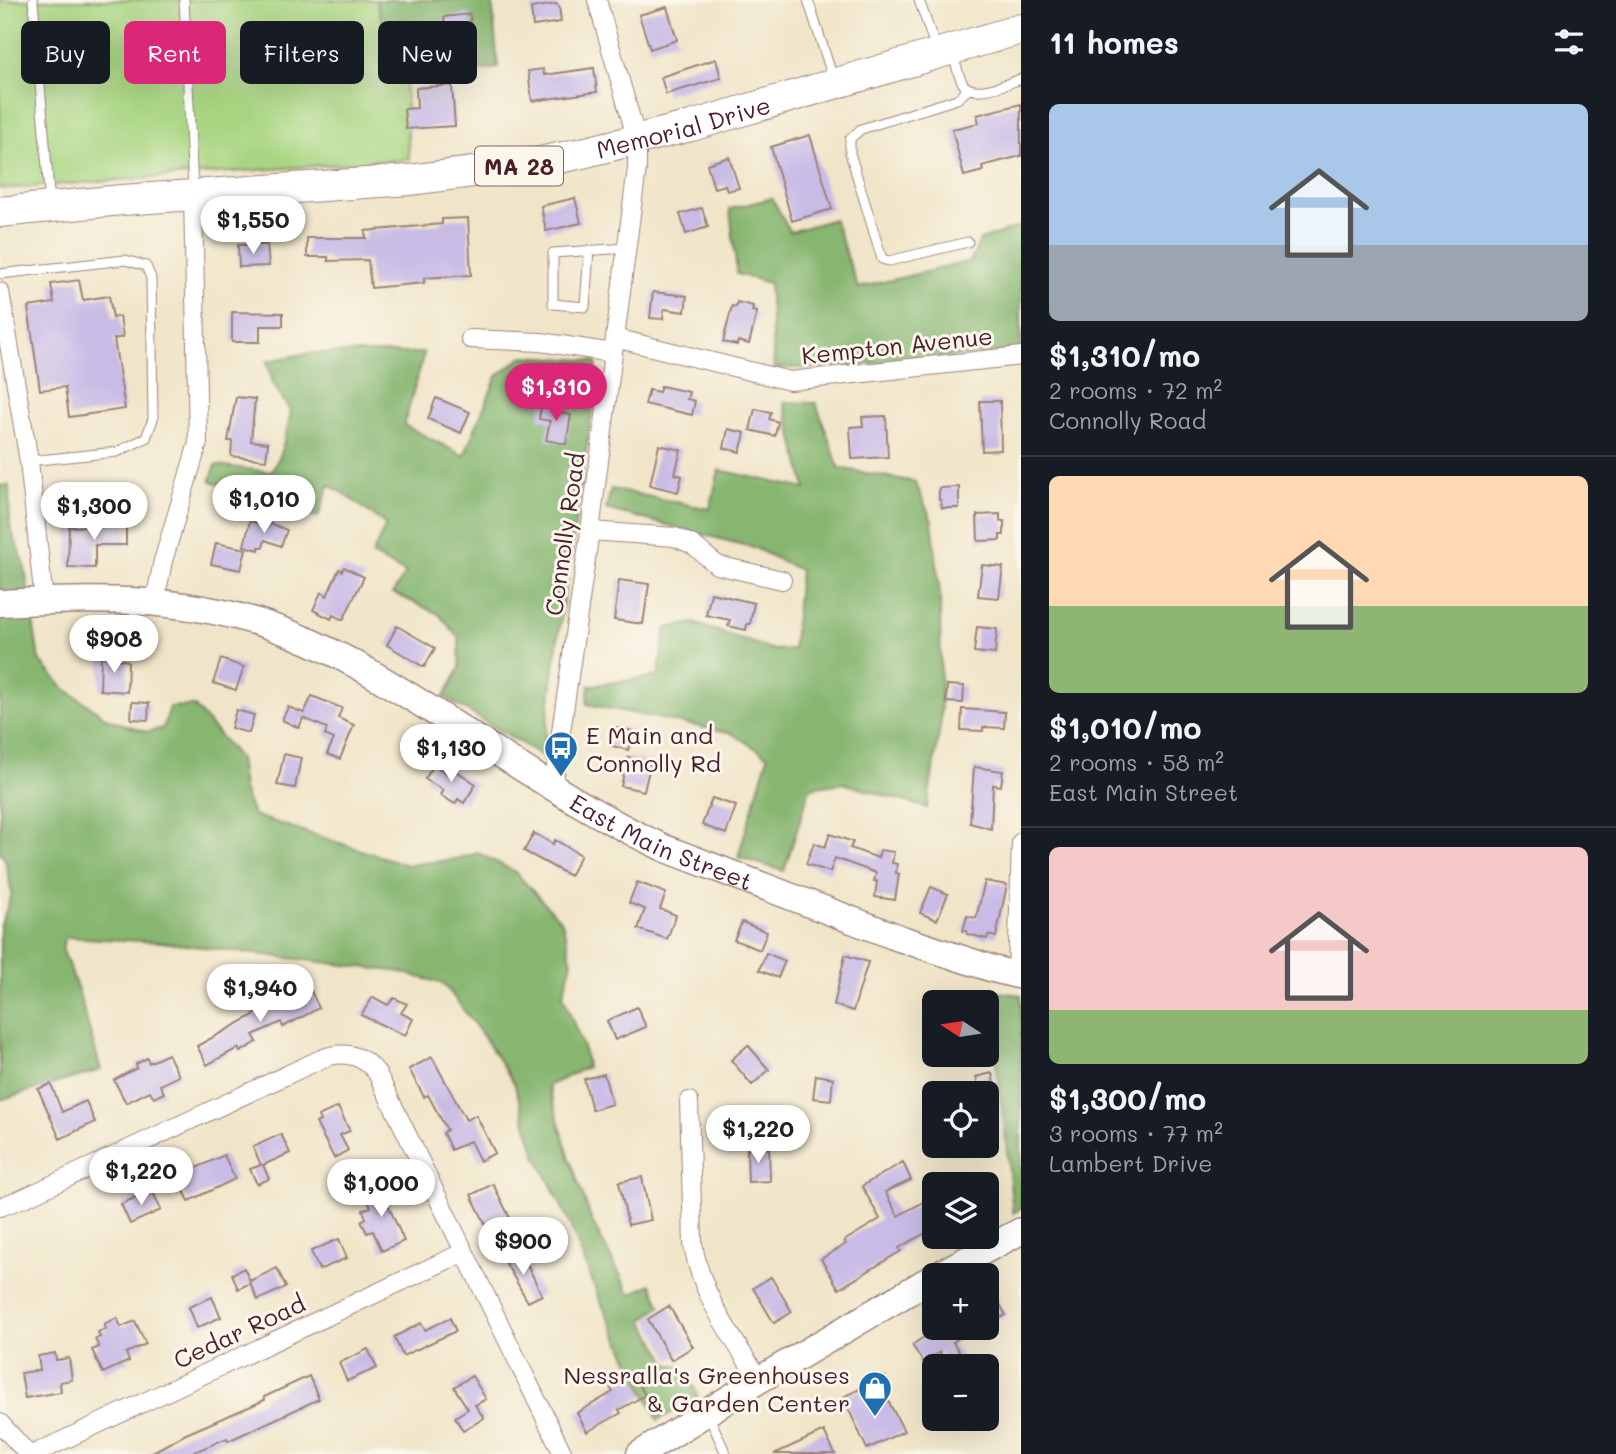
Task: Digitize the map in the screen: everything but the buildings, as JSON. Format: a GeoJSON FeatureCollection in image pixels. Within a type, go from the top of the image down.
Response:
{"type":"FeatureCollection","features":[{"type":"Feature","properties":{"kind":"main road","name":"Memorial Drive"},"geometry":{"type":"LineString","coordinates":[[0,212],[368,183],[522,166],[637,140],[1021,29]]}},
{"type":"Feature","properties":{"kind":"main road","name":"East Main Street"},"geometry":{"type":"LineString","coordinates":[[0,603],[155,601],[229,614],[268,625],[375,674],[553,787],[632,833],[664,848],[900,938],[1019,975]]}},
{"type":"Feature","properties":{"kind":"main road"},"geometry":{"type":"LineString","coordinates":[[960,1263],[1021,1231]]}},
{"type":"Feature","properties":{"kind":"main road"},"geometry":{"type":"LineString","coordinates":[[640,1454],[922,1284]]}},
{"type":"Feature","properties":{"kind":"street","name":"Connolly Road"},"geometry":{"type":"LineString","coordinates":[[553,787],[590,531],[637,168],[637,140],[597,0]]}},
{"type":"Feature","properties":{"kind":"street"},"geometry":{"type":"LineString","coordinates":[[155,601],[163,561],[198,443],[193,195]]}},
{"type":"Feature","properties":{"kind":"street"},"geometry":{"type":"LineString","coordinates":[[0,292],[29,461],[44,601]]}},
{"type":"Feature","properties":{"kind":"street","name":"Kempton Avenue"},"geometry":{"type":"LineString","coordinates":[[470,339],[614,346],[790,381],[1021,356]]}},
{"type":"Feature","properties":{"kind":"street"},"geometry":{"type":"LineString","coordinates":[[590,531],[675,537],[693,545],[717,565],[782,580]]}},
{"type":"Feature","properties":{"kind":"street"},"geometry":{"type":"LineString","coordinates":[[1019,975],[1021,842]]}},
{"type":"Feature","properties":{"kind":"street"},"geometry":{"type":"LineString","coordinates":[[0,1207],[321,1059],[343,1053],[364,1060],[377,1073],[563,1454]]}},
{"type":"Feature","properties":{"kind":"street"},"geometry":{"type":"LineString","coordinates":[[689,1101],[696,1265],[710,1298],[759,1380]]}},
{"type":"Feature","properties":{"kind":"street","name":"Cedar Road"},"geometry":{"type":"LineString","coordinates":[[34,1454],[464,1252]]}},
{"type":"Feature","properties":{"kind":"street"},"geometry":{"type":"LineString","coordinates":[[0,1423],[28,1454]]}},
{"type":"Feature","properties":{"kind":"lane"},"geometry":{"type":"LineString","coordinates":[[33,0],[50,206]]}},
{"type":"Feature","properties":{"kind":"lane"},"geometry":{"type":"LineString","coordinates":[[184,0],[193,195]]}},
{"type":"Feature","properties":{"kind":"lane"},"geometry":{"type":"LineString","coordinates":[[808,0],[834,84]]}},
{"type":"Feature","properties":{"kind":"lane"},"geometry":{"type":"LineString","coordinates":[[919,0],[944,52],[962,83],[969,89],[977,92],[1021,79]]}},
{"type":"Feature","properties":{"kind":"lane"},"geometry":{"type":"LineString","coordinates":[[968,242],[889,261],[882,259],[850,153],[850,139],[861,129],[957,99],[969,89]]}},
{"type":"Feature","properties":{"kind":"lane"},"geometry":{"type":"LineString","coordinates":[[589,250],[585,307],[553,304],[553,253],[589,250],[627,248]]}},
{"type":"Feature","properties":{"kind":"lane"},"geometry":{"type":"LineString","coordinates":[[0,274],[125,260],[146,266],[151,278],[153,419],[146,438],[117,452],[29,461]]}},
{"type":"Feature","properties":{"kind":"lane"},"geometry":{"type":"LineString","coordinates":[[707,1413],[726,1454]]}},
{"type":"Feature","properties":{"kind":"green space"},"geometry":{"type":"Polygon","coordinates":[[[0,0],[401,0],[402,21],[378,21],[378,84],[405,84],[409,159],[0,189],[0,0]]]}},
{"type":"Feature","properties":{"kind":"green space"},"geometry":{"type":"Polygon","coordinates":[[[376,0],[492,0],[498,68],[477,71],[477,21],[382,21],[376,0]]]}},
{"type":"Feature","properties":{"kind":"green space"},"geometry":{"type":"Polygon","coordinates":[[[772,198],[790,232],[834,219],[858,288],[971,261],[980,240],[1021,226],[1021,350],[825,368],[774,368],[769,283],[737,274],[730,209],[772,198]]]}},
{"type":"Feature","properties":{"kind":"green space"},"geometry":{"type":"Polygon","coordinates":[[[310,353],[424,353],[404,425],[464,456],[497,376],[524,356],[596,361],[597,380],[543,756],[444,697],[460,668],[459,638],[439,614],[393,593],[406,573],[372,555],[386,525],[329,485],[318,517],[210,481],[216,465],[271,472],[281,454],[291,413],[273,383],[267,361],[310,353]]]}},
{"type":"Feature","properties":{"kind":"green space"},"geometry":{"type":"Polygon","coordinates":[[[784,402],[816,403],[839,468],[915,482],[932,521],[940,594],[941,720],[927,808],[843,783],[810,788],[784,871],[738,857],[768,756],[731,733],[587,704],[589,686],[658,676],[666,628],[694,623],[774,650],[793,649],[800,570],[755,548],[606,509],[611,489],[710,509],[719,470],[806,489],[784,402]]]}},
{"type":"Feature","properties":{"kind":"green space"},"geometry":{"type":"Polygon","coordinates":[[[9,485],[10,527],[24,563],[39,660],[64,688],[108,719],[147,732],[163,728],[170,707],[194,706],[239,758],[243,789],[253,815],[407,865],[451,860],[478,853],[514,871],[562,922],[572,962],[563,995],[585,1053],[587,1067],[548,1086],[593,1224],[630,1294],[651,1284],[661,1306],[643,1320],[669,1365],[680,1365],[691,1379],[698,1398],[658,1420],[598,1296],[566,1215],[536,1155],[514,1083],[444,984],[401,972],[161,942],[65,937],[62,948],[78,990],[101,1070],[0,1100],[0,927],[12,894],[5,859],[0,853],[0,486],[9,485]]]}},
{"type":"Feature","properties":{"kind":"green space"},"geometry":{"type":"Polygon","coordinates":[[[999,992],[1021,995],[1021,1209],[1013,1213],[1005,1130],[998,1081],[999,992]]]}},
{"type":"Feature","properties":{"kind":"place","name":"E Main and Connolly Rd"},"geometry":{"type":"Point","coordinates":[561,778]}},
{"type":"Feature","properties":{"kind":"place","name":"Nessralla's Greenhouses & Garden Center"},"geometry":{"type":"Point","coordinates":[875,1418]}}]}
